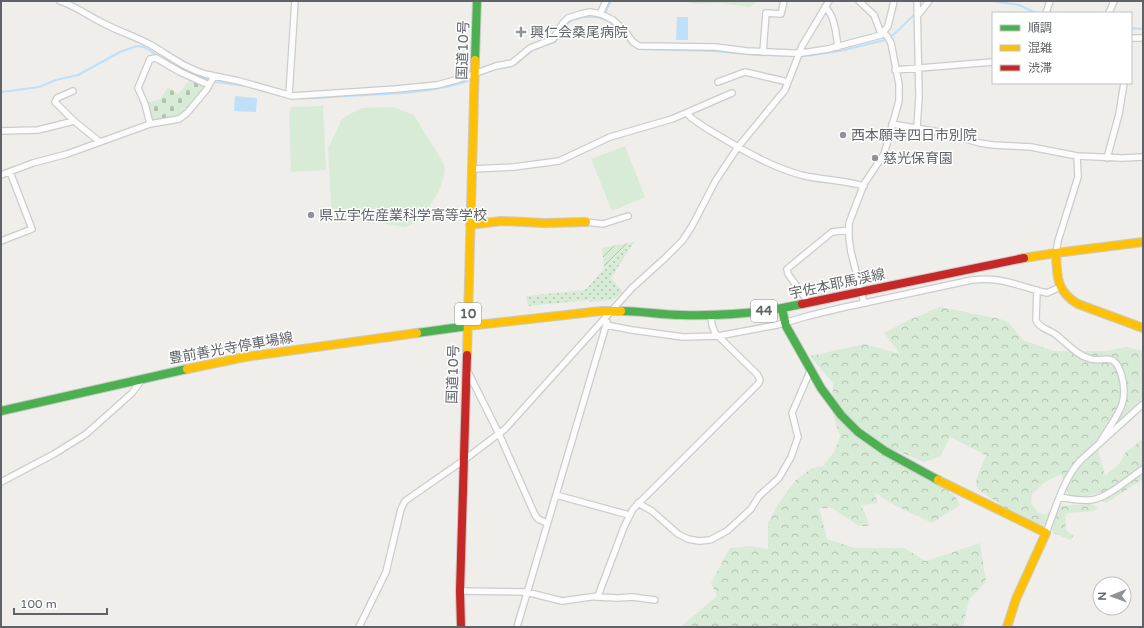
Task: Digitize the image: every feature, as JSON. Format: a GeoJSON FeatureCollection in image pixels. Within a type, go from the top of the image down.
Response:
{"type":"FeatureCollection","features":[{"type":"Feature","properties":{"kind":"main road","name":"国道10号"},"geometry":{"type":"LineString","coordinates":[[460,627],[470,225],[478,1]]}},
{"type":"Feature","properties":{"kind":"main road"},"geometry":{"type":"LineString","coordinates":[[470,225],[501,221],[545,223],[586,222]]}},
{"type":"Feature","properties":{"kind":"main road","name":"宇佐本耶馬渓線"},"geometry":{"type":"LineString","coordinates":[[468,326],[612,311],[711,315],[782,309],[1012,260],[1143,242]]}},
{"type":"Feature","properties":{"kind":"main road"},"geometry":{"type":"LineString","coordinates":[[1056,253],[1060,287],[1064,294],[1072,301],[1143,328]]}},
{"type":"Feature","properties":{"kind":"main road"},"geometry":{"type":"LineString","coordinates":[[782,309],[784,323],[828,397],[841,415],[858,432],[874,444],[928,475],[1046,533],[1016,599],[1007,627]]}},
{"type":"Feature","properties":{"kind":"main road","name":"豊前善光寺停車場線"},"geometry":{"type":"LineString","coordinates":[[1,411],[143,378],[245,357],[468,326]]}},
{"type":"Feature","properties":{"kind":"street"},"geometry":{"type":"LineString","coordinates":[[60,1],[75,7],[101,23],[151,45],[185,66],[214,76],[239,81],[289,95],[300,96],[447,83],[496,66],[512,63],[530,48],[552,39],[565,21],[572,16],[590,12],[600,14],[618,24],[633,42],[639,46],[719,48],[798,55],[838,47],[878,36],[883,33],[890,20],[894,1]]}},
{"type":"Feature","properties":{"kind":"street"},"geometry":{"type":"LineString","coordinates":[[289,95],[295,1]]}},
{"type":"Feature","properties":{"kind":"street"},"geometry":{"type":"LineString","coordinates":[[600,14],[606,1]]}},
{"type":"Feature","properties":{"kind":"street"},"geometry":{"type":"LineString","coordinates":[[763,52],[766,13],[781,14],[784,1]]}},
{"type":"Feature","properties":{"kind":"street"},"geometry":{"type":"LineString","coordinates":[[359,627],[386,572],[402,505],[406,500],[464,460],[510,424],[632,288],[683,240],[716,180],[738,148],[780,97],[788,82],[798,55],[829,1]]}},
{"type":"Feature","properties":{"kind":"street"},"geometry":{"type":"LineString","coordinates":[[859,1],[874,16],[880,31],[891,43],[895,70],[899,84],[900,98],[884,154],[864,186],[851,215],[849,230],[852,252],[864,303]]}},
{"type":"Feature","properties":{"kind":"street"},"geometry":{"type":"LineString","coordinates":[[917,1],[919,69],[917,128]]}},
{"type":"Feature","properties":{"kind":"street"},"geometry":{"type":"LineString","coordinates":[[918,15],[929,1]]}},
{"type":"Feature","properties":{"kind":"street"},"geometry":{"type":"LineString","coordinates":[[1046,12],[1050,1]]}},
{"type":"Feature","properties":{"kind":"street"},"geometry":{"type":"LineString","coordinates":[[1109,12],[1114,1]]}},
{"type":"Feature","properties":{"kind":"street"},"geometry":{"type":"LineString","coordinates":[[825,7],[829,11],[832,20],[838,47]]}},
{"type":"Feature","properties":{"kind":"street"},"geometry":{"type":"LineString","coordinates":[[1132,38],[1143,38]]}},
{"type":"Feature","properties":{"kind":"street"},"geometry":{"type":"LineString","coordinates":[[150,124],[146,104],[138,88],[150,59],[156,58],[180,72],[209,85]]}},
{"type":"Feature","properties":{"kind":"street"},"geometry":{"type":"LineString","coordinates":[[895,70],[992,62]]}},
{"type":"Feature","properties":{"kind":"street"},"geometry":{"type":"LineString","coordinates":[[718,82],[745,72],[788,82]]}},
{"type":"Feature","properties":{"kind":"street"},"geometry":{"type":"LineString","coordinates":[[1,175],[150,124],[179,119],[183,117],[209,85],[214,76]]}},
{"type":"Feature","properties":{"kind":"street"},"geometry":{"type":"LineString","coordinates":[[1106,158],[1119,114],[1124,84]]}},
{"type":"Feature","properties":{"kind":"street"},"geometry":{"type":"LineString","coordinates":[[73,91],[57,98],[55,102],[74,121],[100,142]]}},
{"type":"Feature","properties":{"kind":"street"},"geometry":{"type":"LineString","coordinates":[[472,168],[514,167],[559,161],[610,137],[672,119],[732,93]]}},
{"type":"Feature","properties":{"kind":"street"},"geometry":{"type":"LineString","coordinates":[[686,113],[702,126],[738,148],[762,160],[792,172],[864,186]]}},
{"type":"Feature","properties":{"kind":"street"},"geometry":{"type":"LineString","coordinates":[[1,131],[38,130],[74,121]]}},
{"type":"Feature","properties":{"kind":"street"},"geometry":{"type":"LineString","coordinates":[[892,124],[945,133],[987,144],[1031,147],[1077,156],[1106,158],[1143,157]]}},
{"type":"Feature","properties":{"kind":"street"},"geometry":{"type":"LineString","coordinates":[[1056,253],[1058,241],[1078,177],[1077,156]]}},
{"type":"Feature","properties":{"kind":"street"},"geometry":{"type":"LineString","coordinates":[[1,242],[32,229],[10,172]]}},
{"type":"Feature","properties":{"kind":"street"},"geometry":{"type":"LineString","coordinates":[[586,222],[603,224],[628,216]]}},
{"type":"Feature","properties":{"kind":"street"},"geometry":{"type":"LineString","coordinates":[[809,303],[788,274],[787,270],[832,232],[849,230]]}},
{"type":"Feature","properties":{"kind":"street","name":"44"},"geometry":{"type":"LineString","coordinates":[[606,325],[683,337],[718,336],[764,328],[864,303],[981,279],[1005,281],[1047,293],[1060,287]]}},
{"type":"Feature","properties":{"kind":"street"},"geometry":{"type":"LineString","coordinates":[[1037,290],[1036,320],[1038,325],[1052,332],[1084,356],[1093,360],[1112,360],[1116,363],[1120,370],[1124,394],[1121,410],[1100,443]]}},
{"type":"Feature","properties":{"kind":"street"},"geometry":{"type":"LineString","coordinates":[[516,627],[606,325],[612,311]]}},
{"type":"Feature","properties":{"kind":"street"},"geometry":{"type":"LineString","coordinates":[[596,597],[600,593],[629,515],[638,503],[758,384],[760,377],[718,336],[712,325],[711,315]]}},
{"type":"Feature","properties":{"kind":"street"},"geometry":{"type":"LineString","coordinates":[[466,368],[535,515],[538,519],[547,523]]}},
{"type":"Feature","properties":{"kind":"street"},"geometry":{"type":"LineString","coordinates":[[638,503],[652,511],[680,535],[688,539],[695,541],[707,541],[716,538],[727,531],[751,509],[759,496],[779,478],[791,457],[798,437],[792,413],[811,369]]}},
{"type":"Feature","properties":{"kind":"street"},"geometry":{"type":"LineString","coordinates":[[1,482],[54,454],[86,434],[132,393],[143,378]]}},
{"type":"Feature","properties":{"kind":"street"},"geometry":{"type":"LineString","coordinates":[[1046,533],[1073,469],[1143,404]]}},
{"type":"Feature","properties":{"kind":"street"},"geometry":{"type":"LineString","coordinates":[[1060,497],[1079,500],[1097,499],[1143,469]]}},
{"type":"Feature","properties":{"kind":"street"},"geometry":{"type":"LineString","coordinates":[[556,495],[629,515]]}},
{"type":"Feature","properties":{"kind":"street"},"geometry":{"type":"LineString","coordinates":[[460,591],[526,592],[562,601],[596,597],[632,597],[655,600]]}},
{"type":"Feature","properties":{"kind":"green space"},"geometry":{"type":"Polygon","coordinates":[[[682,1],[757,1],[750,7],[720,3],[695,4],[682,1]]]}},
{"type":"Feature","properties":{"kind":"green space"},"geometry":{"type":"Polygon","coordinates":[[[190,79],[204,86],[205,89],[185,112],[174,117],[152,121],[148,103],[160,99],[168,87],[178,94],[190,79]]]}},
{"type":"Feature","properties":{"kind":"green space"},"geometry":{"type":"Polygon","coordinates":[[[323,106],[326,170],[291,172],[289,115],[291,107],[323,106]]]}},
{"type":"Feature","properties":{"kind":"green space"},"geometry":{"type":"Polygon","coordinates":[[[393,107],[414,115],[445,166],[444,176],[439,191],[421,219],[406,227],[337,216],[331,205],[328,149],[342,119],[362,108],[393,107]]]}},
{"type":"Feature","properties":{"kind":"green space"},"geometry":{"type":"Polygon","coordinates":[[[625,146],[645,197],[612,211],[591,159],[625,146]]]}},
{"type":"Feature","properties":{"kind":"green space"},"geometry":{"type":"Polygon","coordinates":[[[634,242],[611,278],[623,292],[616,298],[611,300],[590,302],[589,300],[528,306],[526,296],[585,290],[628,243],[634,242]]]}},
{"type":"Feature","properties":{"kind":"green space"},"geometry":{"type":"Polygon","coordinates":[[[628,243],[604,268],[602,248],[628,243]]]}},
{"type":"Feature","properties":{"kind":"green space"},"geometry":{"type":"Polygon","coordinates":[[[940,307],[1000,319],[1008,322],[1023,340],[1053,351],[1107,351],[1126,347],[1143,351],[1143,398],[1096,443],[1105,476],[1119,464],[1126,452],[1143,439],[1143,479],[1106,503],[1102,501],[1099,493],[1081,498],[1069,495],[1061,474],[1044,483],[1032,494],[1031,504],[1038,512],[1045,515],[1056,506],[1091,504],[1098,508],[1094,511],[1068,513],[1065,515],[1066,530],[1073,536],[1071,540],[1053,533],[1048,523],[1042,525],[1013,515],[979,490],[976,485],[977,477],[986,455],[950,437],[940,457],[924,462],[890,448],[955,496],[960,505],[932,523],[896,506],[874,492],[878,503],[861,505],[870,526],[859,526],[832,508],[819,508],[827,539],[855,548],[904,548],[926,561],[980,543],[986,582],[969,599],[963,627],[680,627],[717,596],[711,583],[730,548],[749,546],[768,549],[768,523],[776,507],[796,480],[812,468],[823,466],[834,452],[840,437],[832,411],[833,383],[810,356],[865,344],[900,354],[884,333],[909,320],[940,307]]]}},
{"type":"Feature","properties":{"kind":"water"},"geometry":{"type":"Polygon","coordinates":[[[677,17],[688,17],[688,40],[676,40],[677,17]]]}},
{"type":"Feature","properties":{"kind":"water"},"geometry":{"type":"Polygon","coordinates":[[[235,96],[257,98],[256,112],[234,111],[235,96]]]}},
{"type":"Feature","properties":{"kind":"waterway"},"geometry":{"type":"LineString","coordinates":[[604,15],[611,1]]}},
{"type":"Feature","properties":{"kind":"waterway"},"geometry":{"type":"LineString","coordinates":[[991,1],[1019,5],[1034,12]]}},
{"type":"Feature","properties":{"kind":"waterway"},"geometry":{"type":"LineString","coordinates":[[504,68],[516,64],[534,49],[555,42],[568,23],[583,17],[597,17],[607,20],[623,33],[630,43],[639,49],[806,56],[840,51],[885,40],[891,37],[916,13]]}},
{"type":"Feature","properties":{"kind":"waterway"},"geometry":{"type":"LineString","coordinates":[[1132,28],[1143,29]]}},
{"type":"Feature","properties":{"kind":"waterway"},"geometry":{"type":"LineString","coordinates":[[1,92],[39,87],[56,80],[78,75],[120,52],[137,46],[144,47],[177,67],[207,79],[216,82],[246,86]]}},
{"type":"Feature","properties":{"kind":"waterway"},"geometry":{"type":"LineString","coordinates":[[297,98],[407,93],[438,89],[468,81]]}},
{"type":"Feature","properties":{"kind":"traffic: fast"},"geometry":{"type":"LineString","coordinates":[[475,60],[477,1]]}},
{"type":"Feature","properties":{"kind":"traffic: fast"},"geometry":{"type":"LineString","coordinates":[[621,311],[674,315],[712,315],[757,312],[802,304]]}},
{"type":"Feature","properties":{"kind":"traffic: fast"},"geometry":{"type":"LineString","coordinates":[[782,309],[786,326],[821,388],[841,415],[858,432],[885,451],[938,480]]}},
{"type":"Feature","properties":{"kind":"traffic: fast"},"geometry":{"type":"LineString","coordinates":[[417,333],[468,326]]}},
{"type":"Feature","properties":{"kind":"traffic: fast"},"geometry":{"type":"LineString","coordinates":[[1,411],[187,369]]}},
{"type":"Feature","properties":{"kind":"traffic: slow"},"geometry":{"type":"LineString","coordinates":[[467,355],[475,60]]}},
{"type":"Feature","properties":{"kind":"traffic: slow"},"geometry":{"type":"LineString","coordinates":[[470,225],[501,221],[545,223],[586,222]]}},
{"type":"Feature","properties":{"kind":"traffic: slow"},"geometry":{"type":"LineString","coordinates":[[1056,253],[1143,242]]}},
{"type":"Feature","properties":{"kind":"traffic: slow"},"geometry":{"type":"LineString","coordinates":[[1024,258],[1056,253],[1059,282],[1065,294],[1078,304],[1143,328]]}},
{"type":"Feature","properties":{"kind":"traffic: slow"},"geometry":{"type":"LineString","coordinates":[[468,326],[601,311],[621,311]]}},
{"type":"Feature","properties":{"kind":"traffic: slow"},"geometry":{"type":"LineString","coordinates":[[187,369],[245,357],[417,333]]}},
{"type":"Feature","properties":{"kind":"traffic: slow"},"geometry":{"type":"LineString","coordinates":[[938,480],[1046,533],[1016,599],[1007,627]]}},
{"type":"Feature","properties":{"kind":"traffic: jam"},"geometry":{"type":"LineString","coordinates":[[802,304],[1024,258]]}},
{"type":"Feature","properties":{"kind":"traffic: jam"},"geometry":{"type":"LineString","coordinates":[[461,627],[460,591],[467,355]]}},
{"type":"Feature","properties":{"kind":"place","name":"興仁会桑尾病院"},"geometry":{"type":"Point","coordinates":[521,32]}},
{"type":"Feature","properties":{"kind":"place","name":"西本願寺四日市別院"},"geometry":{"type":"Point","coordinates":[843,135]}},
{"type":"Feature","properties":{"kind":"place","name":"慈光保育園"},"geometry":{"type":"Point","coordinates":[875,158]}},
{"type":"Feature","properties":{"kind":"place","name":"県立宇佐産業科学高等学校"},"geometry":{"type":"Point","coordinates":[311,215]}}]}
